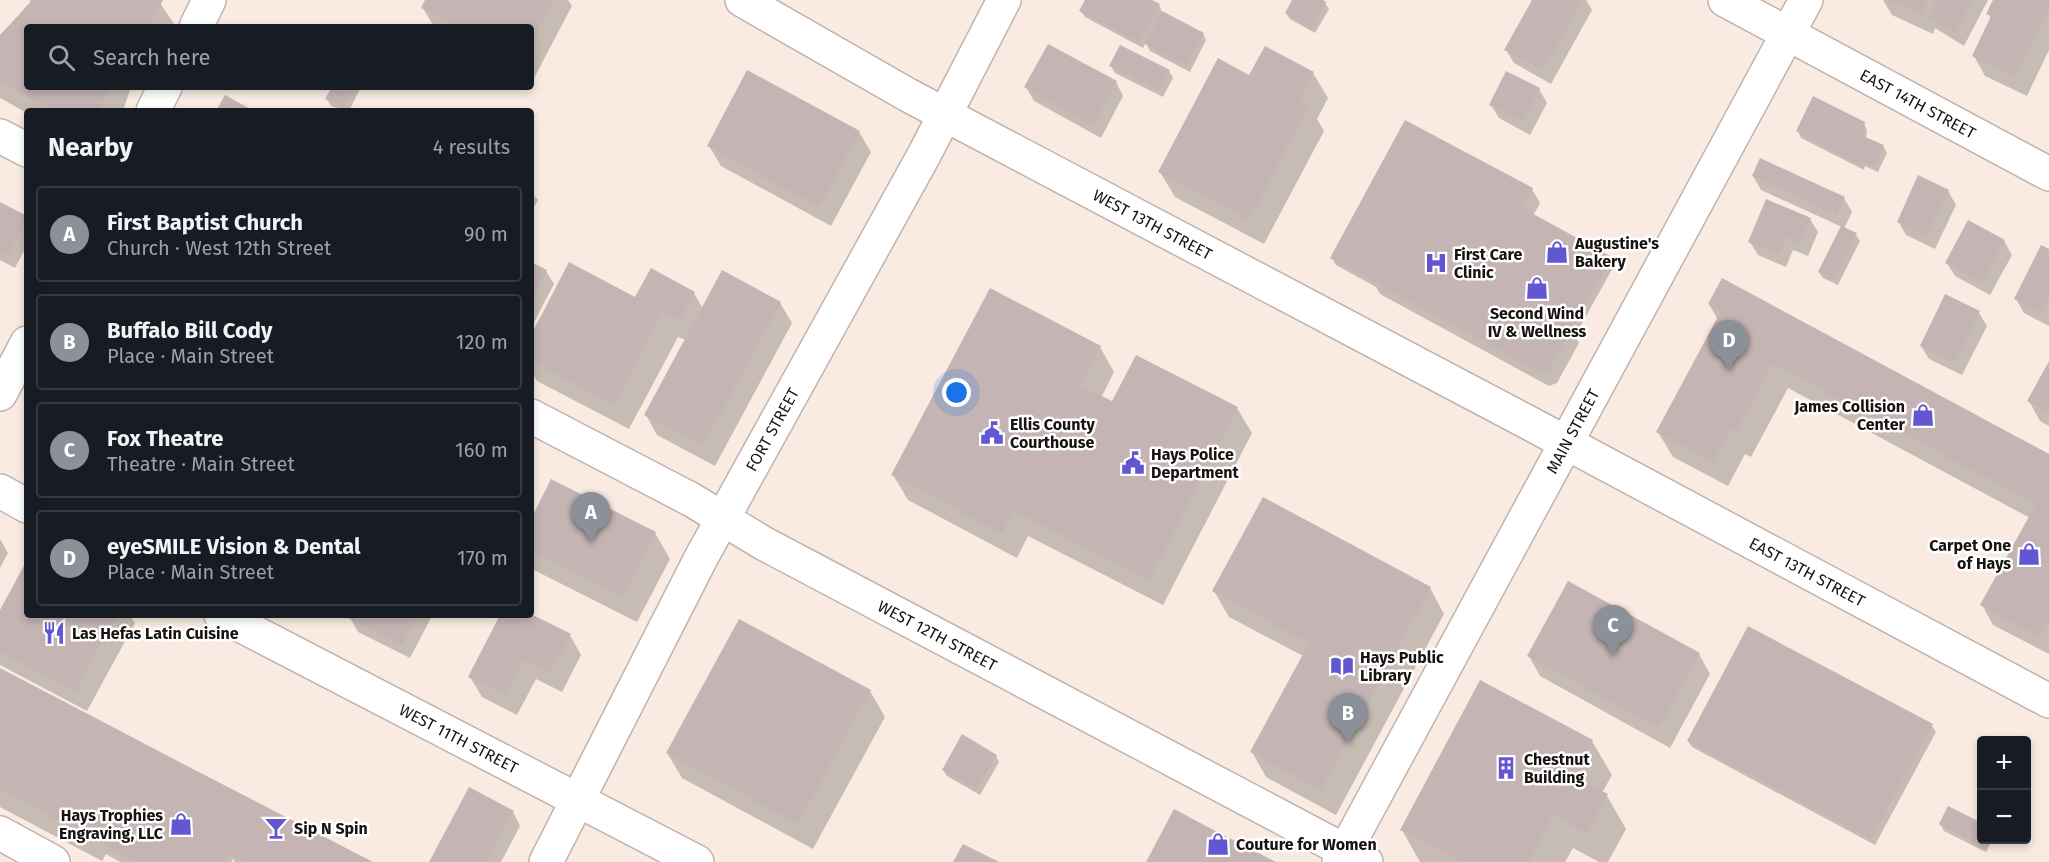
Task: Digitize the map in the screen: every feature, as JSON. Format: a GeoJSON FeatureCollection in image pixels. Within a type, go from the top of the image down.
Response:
{"type":"FeatureCollection","features":[{"type":"Feature","properties":{"kind":"street"},"geometry":{"type":"LineString","coordinates":[[197,24],[209,0]]}},
{"type":"Feature","properties":{"kind":"street","name":"WEST 13TH STREET"},"geometry":{"type":"LineString","coordinates":[[742,0],[945,114],[1566,442]]}},
{"type":"Feature","properties":{"kind":"street","name":"FORT STREET"},"geometry":{"type":"LineString","coordinates":[[546,862],[580,800],[723,518],[945,114],[1004,0]]}},
{"type":"Feature","properties":{"kind":"street","name":"EAST 14TH STREET"},"geometry":{"type":"LineString","coordinates":[[1725,0],[2049,174]]}},
{"type":"Feature","properties":{"kind":"street","name":"MAIN STREET"},"geometry":{"type":"LineString","coordinates":[[1350,858],[1566,442],[1806,0]]}},
{"type":"Feature","properties":{"kind":"street"},"geometry":{"type":"LineString","coordinates":[[154,108],[164,90]]}},
{"type":"Feature","properties":{"kind":"street"},"geometry":{"type":"LineString","coordinates":[[0,136],[24,148]]}},
{"type":"Feature","properties":{"kind":"street"},"geometry":{"type":"LineString","coordinates":[[0,394],[24,349]]}},
{"type":"Feature","properties":{"kind":"street","name":"WEST 12TH STREET"},"geometry":{"type":"LineString","coordinates":[[534,418],[1350,858]]}},
{"type":"Feature","properties":{"kind":"street","name":"EAST 13TH STREET"},"geometry":{"type":"LineString","coordinates":[[1566,442],[2049,701]]}},
{"type":"Feature","properties":{"kind":"street"},"geometry":{"type":"LineString","coordinates":[[0,491],[24,504]]}},
{"type":"Feature","properties":{"kind":"street","name":"WEST 11TH STREET"},"geometry":{"type":"LineString","coordinates":[[227,618],[697,862]]}},
{"type":"Feature","properties":{"kind":"street"},"geometry":{"type":"LineString","coordinates":[[0,834],[53,862]]}},
{"type":"Feature","properties":{"kind":"building"},"geometry":{"type":"Polygon","coordinates":[[[33,0],[163,0],[150,24],[24,24],[24,90],[107,90],[101,108],[48,108],[0,82],[0,35],[33,0]]]}},
{"type":"Feature","properties":{"kind":"building"},"geometry":{"type":"Polygon","coordinates":[[[425,0],[554,0],[534,37],[534,24],[451,24],[421,8],[425,0]]]}},
{"type":"Feature","properties":{"kind":"building"},"geometry":{"type":"Polygon","coordinates":[[[1085,0],[1152,0],[1160,4],[1139,42],[1079,11],[1085,0]]]}},
{"type":"Feature","properties":{"kind":"building"},"geometry":{"type":"Polygon","coordinates":[[[1292,0],[1323,0],[1326,2],[1311,28],[1285,13],[1292,0]]]}},
{"type":"Feature","properties":{"kind":"building"},"geometry":{"type":"Polygon","coordinates":[[[1532,0],[1583,0],[1543,71],[1504,50],[1532,0]]]}},
{"type":"Feature","properties":{"kind":"building"},"geometry":{"type":"Polygon","coordinates":[[[1889,0],[1928,0],[1921,15],[1889,0]]]}},
{"type":"Feature","properties":{"kind":"building"},"geometry":{"type":"Polygon","coordinates":[[[1937,0],[1973,0],[1956,33],[1928,18],[1937,0]]]}},
{"type":"Feature","properties":{"kind":"building"},"geometry":{"type":"Polygon","coordinates":[[[1993,0],[2049,0],[2049,11],[2015,77],[1972,56],[1991,16],[1986,14],[1993,0]]]}},
{"type":"Feature","properties":{"kind":"building"},"geometry":{"type":"Polygon","coordinates":[[[1162,11],[1204,33],[1186,66],[1145,44],[1162,11]]]}},
{"type":"Feature","properties":{"kind":"building"},"geometry":{"type":"Polygon","coordinates":[[[1048,44],[1117,81],[1093,125],[1024,87],[1048,44]]]}},
{"type":"Feature","properties":{"kind":"building"},"geometry":{"type":"Polygon","coordinates":[[[1120,45],[1170,70],[1159,91],[1109,66],[1120,45]]]}},
{"type":"Feature","properties":{"kind":"building"},"geometry":{"type":"Polygon","coordinates":[[[1265,46],[1314,72],[1300,99],[1310,104],[1249,220],[1158,172],[1218,58],[1249,75],[1265,46]]]}},
{"type":"Feature","properties":{"kind":"building"},"geometry":{"type":"Polygon","coordinates":[[[747,70],[860,131],[819,207],[707,146],[747,70]]]}},
{"type":"Feature","properties":{"kind":"building"},"geometry":{"type":"Polygon","coordinates":[[[1506,71],[1540,88],[1523,122],[1489,105],[1506,71]]]}},
{"type":"Feature","properties":{"kind":"building"},"geometry":{"type":"Polygon","coordinates":[[[330,90],[352,90],[343,108],[325,99],[330,90]]]}},
{"type":"Feature","properties":{"kind":"building"},"geometry":{"type":"Polygon","coordinates":[[[225,95],[249,108],[218,108],[225,95]]]}},
{"type":"Feature","properties":{"kind":"building"},"geometry":{"type":"Polygon","coordinates":[[[1813,96],[1865,122],[1863,136],[1884,145],[1874,167],[1862,161],[1860,165],[1796,131],[1813,96]]]}},
{"type":"Feature","properties":{"kind":"building"},"geometry":{"type":"Polygon","coordinates":[[[1405,120],[1533,188],[1522,208],[1612,257],[1549,370],[1540,372],[1330,258],[1405,120]]]}},
{"type":"Feature","properties":{"kind":"building"},"geometry":{"type":"Polygon","coordinates":[[[1760,158],[1845,197],[1837,215],[1752,176],[1760,158]]]}},
{"type":"Feature","properties":{"kind":"building"},"geometry":{"type":"Polygon","coordinates":[[[1918,175],[1949,190],[1927,236],[1897,222],[1918,175]]]}},
{"type":"Feature","properties":{"kind":"building"},"geometry":{"type":"Polygon","coordinates":[[[1766,199],[1811,218],[1800,243],[1786,237],[1779,254],[1748,242],[1766,199]]]}},
{"type":"Feature","properties":{"kind":"building"},"geometry":{"type":"Polygon","coordinates":[[[0,202],[24,214],[24,222],[8,255],[0,252],[0,202]]]}},
{"type":"Feature","properties":{"kind":"building"},"geometry":{"type":"Polygon","coordinates":[[[1968,220],[2005,240],[1982,283],[1945,263],[1968,220]]]}},
{"type":"Feature","properties":{"kind":"building"},"geometry":{"type":"Polygon","coordinates":[[[1841,226],[1857,233],[1834,280],[1818,272],[1841,226]]]}},
{"type":"Feature","properties":{"kind":"building"},"geometry":{"type":"Polygon","coordinates":[[[2041,245],[2049,249],[2049,298],[2041,313],[2014,299],[2041,245]]]}},
{"type":"Feature","properties":{"kind":"building"},"geometry":{"type":"Polygon","coordinates":[[[569,262],[635,297],[651,268],[695,292],[680,320],[663,312],[615,405],[534,363],[534,329],[569,262]]]}},
{"type":"Feature","properties":{"kind":"building"},"geometry":{"type":"Polygon","coordinates":[[[534,264],[547,270],[534,295],[534,264]]]}},
{"type":"Feature","properties":{"kind":"building"},"geometry":{"type":"Polygon","coordinates":[[[722,270],[781,302],[703,446],[644,415],[722,270]]]}},
{"type":"Feature","properties":{"kind":"building"},"geometry":{"type":"Polygon","coordinates":[[[1722,278],[2049,454],[2049,621],[2040,637],[1980,605],[2036,504],[1773,364],[1736,432],[1731,429],[1713,462],[1656,432],[1721,311],[1708,304],[1722,278]]]}},
{"type":"Feature","properties":{"kind":"building"},"geometry":{"type":"Polygon","coordinates":[[[990,288],[1101,346],[1080,386],[1112,401],[1136,355],[1238,407],[1149,580],[1013,511],[1002,533],[891,475],[990,288]]]}},
{"type":"Feature","properties":{"kind":"building"},"geometry":{"type":"Polygon","coordinates":[[[1945,294],[1980,311],[1955,363],[1920,346],[1945,294]]]}},
{"type":"Feature","properties":{"kind":"building"},"geometry":{"type":"Polygon","coordinates":[[[2049,361],[2049,413],[2027,401],[2049,361]]]}},
{"type":"Feature","properties":{"kind":"building"},"geometry":{"type":"Polygon","coordinates":[[[551,479],[656,532],[623,597],[534,552],[534,513],[551,479]]]}},
{"type":"Feature","properties":{"kind":"building","name":"Hays Public Library"},"geometry":{"type":"Polygon","coordinates":[[[1263,497],[1431,587],[1321,790],[1250,752],[1309,643],[1212,591],[1263,497]]]}},
{"type":"Feature","properties":{"kind":"building","name":"Las Hefas Latin Cuisine"},"geometry":{"type":"Polygon","coordinates":[[[24,566],[24,618],[115,618],[75,692],[0,652],[0,610],[24,566]]]}},
{"type":"Feature","properties":{"kind":"building"},"geometry":{"type":"Polygon","coordinates":[[[1568,581],[1700,653],[1659,728],[1527,656],[1568,581]]]}},
{"type":"Feature","properties":{"kind":"building"},"geometry":{"type":"Polygon","coordinates":[[[534,616],[571,634],[550,673],[524,660],[506,696],[468,677],[498,618],[534,618],[534,616]]]}},
{"type":"Feature","properties":{"kind":"building"},"geometry":{"type":"Polygon","coordinates":[[[348,618],[416,618],[402,645],[348,618]]]}},
{"type":"Feature","properties":{"kind":"building"},"geometry":{"type":"Polygon","coordinates":[[[739,619],[871,690],[798,824],[666,753],[739,619]]]}},
{"type":"Feature","properties":{"kind":"building"},"geometry":{"type":"Polygon","coordinates":[[[1748,626],[1933,724],[1871,839],[1687,741],[1748,626]]]}},
{"type":"Feature","properties":{"kind":"building"},"geometry":{"type":"Polygon","coordinates":[[[0,668],[373,862],[244,862],[229,854],[224,862],[137,862],[0,790],[0,668]]]}},
{"type":"Feature","properties":{"kind":"building","name":"Chestnut Building"},"geometry":{"type":"Polygon","coordinates":[[[1480,680],[1593,740],[1574,777],[1608,794],[1587,833],[1553,815],[1528,862],[1461,862],[1400,830],[1480,680]]]}},
{"type":"Feature","properties":{"kind":"building"},"geometry":{"type":"Polygon","coordinates":[[[962,734],[997,755],[976,789],[942,770],[962,734]]]}},
{"type":"Feature","properties":{"kind":"building"},"geometry":{"type":"Polygon","coordinates":[[[469,787],[514,811],[486,862],[429,862],[469,787]]]}},
{"type":"Feature","properties":{"kind":"building"},"geometry":{"type":"Polygon","coordinates":[[[1948,806],[1977,820],[1977,843],[1939,824],[1948,806]]]}},
{"type":"Feature","properties":{"kind":"building"},"geometry":{"type":"Polygon","coordinates":[[[1174,809],[1206,826],[1276,862],[1146,862],[1174,809]]]}},
{"type":"Feature","properties":{"kind":"building"},"geometry":{"type":"Polygon","coordinates":[[[963,844],[999,862],[953,862],[963,844]]]}},
{"type":"Feature","properties":{"kind":"place","name":"Augustine's Bakery"},"geometry":{"type":"Point","coordinates":[1557,252]}},
{"type":"Feature","properties":{"kind":"place","name":"First Care Clinic"},"geometry":{"type":"Point","coordinates":[1436,263]}},
{"type":"Feature","properties":{"kind":"place","name":"Second Wind IV & Wellness"},"geometry":{"type":"Point","coordinates":[1537,288]}},
{"type":"Feature","properties":{"kind":"place","name":"eyeSMILE Vision & Dental"},"geometry":{"type":"Point","coordinates":[1729,370]}},
{"type":"Feature","properties":{"kind":"place","name":"James Collision Center"},"geometry":{"type":"Point","coordinates":[1923,415]}},
{"type":"Feature","properties":{"kind":"place","name":"Ellis County Courthouse"},"geometry":{"type":"Point","coordinates":[992,433]}},
{"type":"Feature","properties":{"kind":"place","name":"Hays Police Department"},"geometry":{"type":"Point","coordinates":[1133,463]}},
{"type":"Feature","properties":{"kind":"place","name":"First Baptist Church"},"geometry":{"type":"Point","coordinates":[591,542]}},
{"type":"Feature","properties":{"kind":"place","name":"Carpet One of Hays"},"geometry":{"type":"Point","coordinates":[2029,554]}},
{"type":"Feature","properties":{"kind":"place","name":"Las Hefas Latin Cuisine"},"geometry":{"type":"Point","coordinates":[54,633]}},
{"type":"Feature","properties":{"kind":"place","name":"Fox Theatre"},"geometry":{"type":"Point","coordinates":[1613,655]}},
{"type":"Feature","properties":{"kind":"place","name":"Hays Public Library"},"geometry":{"type":"Point","coordinates":[1342,666]}},
{"type":"Feature","properties":{"kind":"place","name":"Buffalo Bill Cody"},"geometry":{"type":"Point","coordinates":[1348,743]}},
{"type":"Feature","properties":{"kind":"place","name":"Chestnut Building"},"geometry":{"type":"Point","coordinates":[1506,768]}},
{"type":"Feature","properties":{"kind":"place","name":"Hays Trophies Engraving, LLC"},"geometry":{"type":"Point","coordinates":[181,824]}},
{"type":"Feature","properties":{"kind":"place","name":"Sip N Spin"},"geometry":{"type":"Point","coordinates":[276,828]}},
{"type":"Feature","properties":{"kind":"place","name":"Couture for Women"},"geometry":{"type":"Point","coordinates":[1218,844]}}]}
